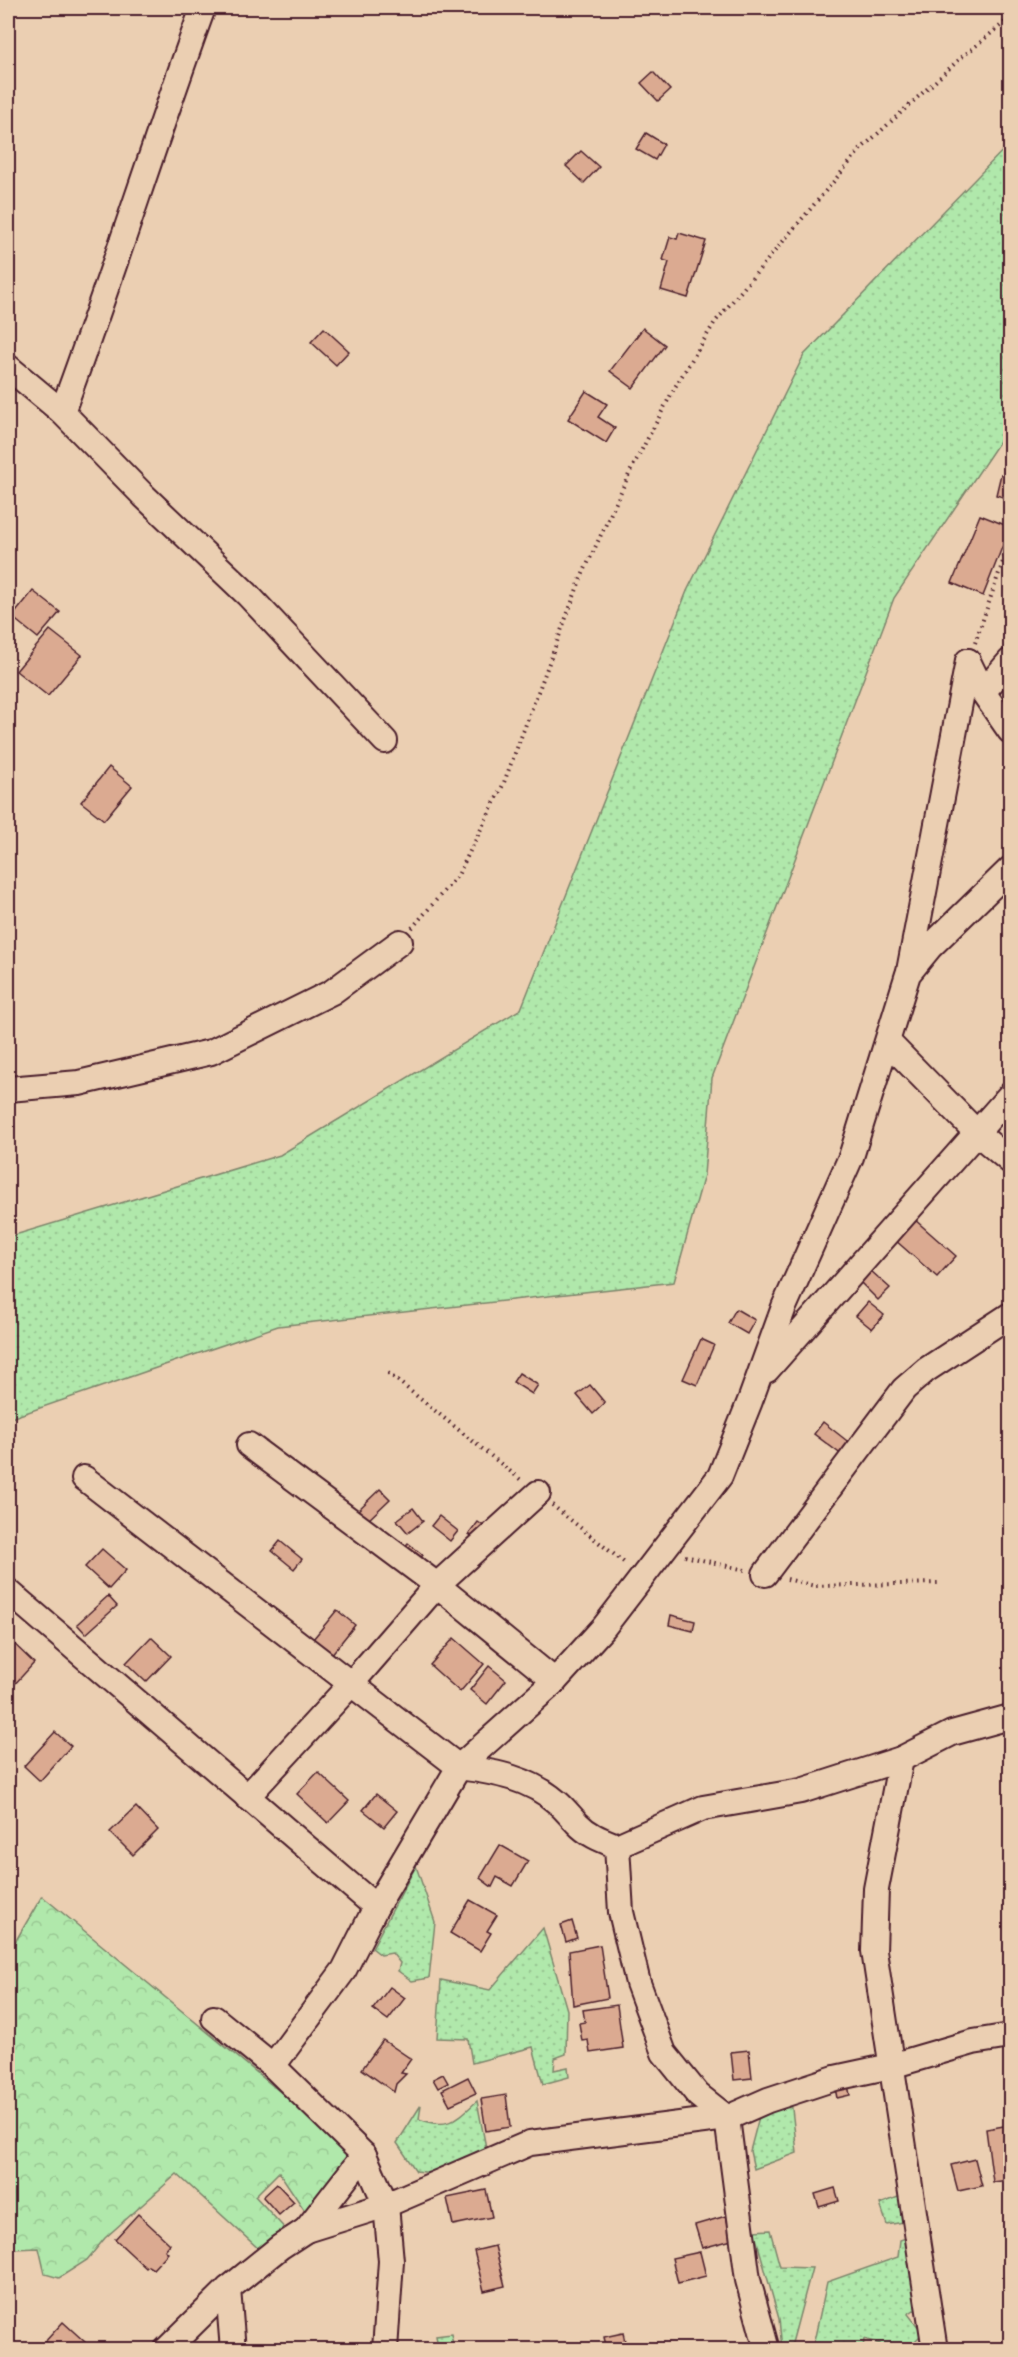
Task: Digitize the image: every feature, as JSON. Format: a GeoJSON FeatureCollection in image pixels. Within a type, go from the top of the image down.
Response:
{"type":"FeatureCollection","features":[{"type":"Feature","properties":{"kind":"street"},"geometry":{"type":"LineString","coordinates":[[62,412],[105,297],[155,143],[203,8]]}},
{"type":"Feature","properties":{"kind":"street"},"geometry":{"type":"LineString","coordinates":[[8,367],[62,412],[144,496],[247,594],[385,741]]}},
{"type":"Feature","properties":{"kind":"street"},"geometry":{"type":"LineString","coordinates":[[968,661],[983,692],[1011,731]]}},
{"type":"Feature","properties":{"kind":"street"},"geometry":{"type":"LineString","coordinates":[[273,2066],[344,1970],[376,1907],[459,1767],[555,1681],[604,1627],[720,1476],[784,1306],[851,1157],[888,1042],[908,974],[968,661]]}},
{"type":"Feature","properties":{"kind":"street"},"geometry":{"type":"LineString","coordinates":[[983,692],[1011,662]]}},
{"type":"Feature","properties":{"kind":"street"},"geometry":{"type":"LineString","coordinates":[[908,974],[930,947],[1011,869]]}},
{"type":"Feature","properties":{"kind":"street"},"geometry":{"type":"LineString","coordinates":[[8,1089],[79,1083],[211,1052],[332,992],[400,942]]}},
{"type":"Feature","properties":{"kind":"street"},"geometry":{"type":"LineString","coordinates":[[888,1042],[977,1132],[1011,1161]]}},
{"type":"Feature","properties":{"kind":"street"},"geometry":{"type":"LineString","coordinates":[[758,1380],[1011,1095]]}},
{"type":"Feature","properties":{"kind":"street"},"geometry":{"type":"LineString","coordinates":[[765,1574],[904,1389],[926,1370],[1011,1315]]}},
{"type":"Feature","properties":{"kind":"street"},"geometry":{"type":"LineString","coordinates":[[249,1445],[437,1585],[555,1681]]}},
{"type":"Feature","properties":{"kind":"street"},"geometry":{"type":"LineString","coordinates":[[84,1478],[459,1767],[502,1773],[535,1786],[559,1803],[579,1826],[593,1836],[617,1846],[703,1808],[801,1791],[901,1759],[952,1733],[1011,1717]]}},
{"type":"Feature","properties":{"kind":"street"},"geometry":{"type":"LineString","coordinates":[[247,1797],[351,1684],[437,1585],[538,1493]]}},
{"type":"Feature","properties":{"kind":"street"},"geometry":{"type":"LineString","coordinates":[[8,1591],[376,1907]]}},
{"type":"Feature","properties":{"kind":"street"},"geometry":{"type":"LineString","coordinates":[[901,1759],[876,1889],[874,1951],[935,2349]]}},
{"type":"Feature","properties":{"kind":"street"},"geometry":{"type":"LineString","coordinates":[[617,1846],[621,1912],[638,1983],[664,2053],[698,2095],[727,2118],[748,2280],[767,2349]]}},
{"type":"Feature","properties":{"kind":"street"},"geometry":{"type":"LineString","coordinates":[[214,2018],[273,2066],[364,2155],[386,2205],[391,2261],[385,2349]]}},
{"type":"Feature","properties":{"kind":"street"},"geometry":{"type":"LineString","coordinates":[[166,2349],[228,2289],[280,2247],[306,2230],[386,2205],[530,2143],[727,2118],[768,2100],[835,2078],[891,2066],[973,2042],[1011,2036]]}},
{"type":"Feature","properties":{"kind":"street"},"geometry":{"type":"LineString","coordinates":[[306,2230],[364,2155]]}},
{"type":"Feature","properties":{"kind":"street"},"geometry":{"type":"LineString","coordinates":[[228,2289],[233,2349]]}},
{"type":"Feature","properties":{"kind":"path"},"geometry":{"type":"LineString","coordinates":[[400,942],[458,875],[503,785],[581,578],[642,450],[675,387],[715,322],[861,149],[962,57],[1011,18]]}},
{"type":"Feature","properties":{"kind":"path"},"geometry":{"type":"LineString","coordinates":[[968,661],[1011,541]]}},
{"type":"Feature","properties":{"kind":"path"},"geometry":{"type":"LineString","coordinates":[[388,1373],[642,1576]]}},
{"type":"Feature","properties":{"kind":"path"},"geometry":{"type":"LineString","coordinates":[[664,1551],[815,1586],[939,1583]]}},
{"type":"Feature","properties":{"kind":"green space"},"geometry":{"type":"Polygon","coordinates":[[[1010,143],[1010,426],[894,598],[712,1078],[704,1175],[674,1282],[278,1326],[8,1419],[8,1237],[280,1155],[521,1009],[687,591],[804,355],[1010,143]]]}},
{"type":"Feature","properties":{"kind":"green space"},"geometry":{"type":"Polygon","coordinates":[[[416,1866],[435,1922],[429,1978],[412,1981],[398,1971],[400,1963],[392,1953],[381,1955],[372,1948],[416,1866]]]}},
{"type":"Feature","properties":{"kind":"green space"},"geometry":{"type":"Polygon","coordinates":[[[42,1896],[357,2155],[309,2217],[279,2172],[255,2196],[290,2234],[260,2250],[177,2174],[105,2238],[87,2260],[59,2278],[45,2274],[39,2248],[12,2249],[8,2253],[8,1954],[42,1896]]]}},
{"type":"Feature","properties":{"kind":"green space"},"geometry":{"type":"Polygon","coordinates":[[[543,1928],[567,2010],[566,2054],[555,2058],[554,2070],[568,2067],[569,2077],[543,2084],[533,2047],[472,2063],[468,2039],[437,2038],[441,1980],[490,1990],[543,1928]]]}},
{"type":"Feature","properties":{"kind":"green space"},"geometry":{"type":"Polygon","coordinates":[[[791,2100],[797,2153],[754,2169],[750,2151],[761,2109],[791,2100]]]}},
{"type":"Feature","properties":{"kind":"green space"},"geometry":{"type":"Polygon","coordinates":[[[477,2101],[487,2153],[442,2174],[416,2171],[397,2143],[421,2105],[419,2119],[437,2124],[457,2118],[477,2101]]]}},
{"type":"Feature","properties":{"kind":"green space"},"geometry":{"type":"Polygon","coordinates":[[[906,2194],[929,2316],[914,2310],[908,2314],[923,2333],[907,2349],[879,2349],[880,2344],[864,2339],[863,2349],[782,2349],[779,2319],[754,2231],[770,2230],[780,2267],[812,2268],[791,2347],[813,2346],[827,2282],[898,2257],[900,2240],[906,2238],[904,2222],[887,2225],[880,2204],[906,2194]]]}},
{"type":"Feature","properties":{"kind":"green space"},"geometry":{"type":"Polygon","coordinates":[[[451,2334],[454,2349],[438,2349],[436,2336],[451,2334]]]}},
{"type":"Feature","properties":{"kind":"building"},"geometry":{"type":"Polygon","coordinates":[[[653,72],[670,90],[658,101],[641,83],[653,72]]]}},
{"type":"Feature","properties":{"kind":"building"},"geometry":{"type":"Polygon","coordinates":[[[646,133],[664,144],[655,160],[636,149],[646,133]]]}},
{"type":"Feature","properties":{"kind":"building"},"geometry":{"type":"Polygon","coordinates":[[[581,151],[599,167],[584,183],[566,166],[581,151]]]}},
{"type":"Feature","properties":{"kind":"building"},"geometry":{"type":"Polygon","coordinates":[[[679,233],[706,241],[688,298],[661,290],[669,262],[663,260],[670,237],[677,239],[679,233]]]}},
{"type":"Feature","properties":{"kind":"building"},"geometry":{"type":"Polygon","coordinates":[[[324,328],[349,351],[336,365],[311,342],[324,328]]]}},
{"type":"Feature","properties":{"kind":"building"},"geometry":{"type":"Polygon","coordinates":[[[643,328],[665,345],[633,388],[610,371],[643,328]]]}},
{"type":"Feature","properties":{"kind":"building"},"geometry":{"type":"Polygon","coordinates":[[[586,391],[607,404],[598,417],[615,428],[606,443],[568,419],[586,391]]]}},
{"type":"Feature","properties":{"kind":"building"},"geometry":{"type":"Polygon","coordinates":[[[1001,474],[1010,477],[1010,499],[996,495],[1001,474]]]}},
{"type":"Feature","properties":{"kind":"building"},"geometry":{"type":"Polygon","coordinates":[[[980,515],[1010,527],[983,596],[952,583],[980,515]]]}},
{"type":"Feature","properties":{"kind":"building"},"geometry":{"type":"Polygon","coordinates":[[[33,591],[60,612],[38,638],[12,617],[33,591]]]}},
{"type":"Feature","properties":{"kind":"building"},"geometry":{"type":"Polygon","coordinates":[[[50,630],[82,655],[48,696],[16,671],[50,630]]]}},
{"type":"Feature","properties":{"kind":"building"},"geometry":{"type":"Polygon","coordinates":[[[109,767],[132,786],[104,820],[81,802],[109,767]]]}},
{"type":"Feature","properties":{"kind":"building"},"geometry":{"type":"Polygon","coordinates":[[[914,1219],[956,1256],[937,1277],[895,1240],[914,1219]]]}},
{"type":"Feature","properties":{"kind":"building"},"geometry":{"type":"Polygon","coordinates":[[[871,1271],[890,1288],[878,1300],[861,1283],[871,1271]]]}},
{"type":"Feature","properties":{"kind":"building"},"geometry":{"type":"Polygon","coordinates":[[[868,1302],[884,1315],[872,1329],[856,1316],[868,1302]]]}},
{"type":"Feature","properties":{"kind":"building"},"geometry":{"type":"Polygon","coordinates":[[[736,1309],[755,1320],[747,1334],[728,1323],[736,1309]]]}},
{"type":"Feature","properties":{"kind":"building"},"geometry":{"type":"Polygon","coordinates":[[[701,1339],[714,1345],[697,1385],[683,1379],[701,1339]]]}},
{"type":"Feature","properties":{"kind":"building"},"geometry":{"type":"Polygon","coordinates":[[[519,1373],[538,1385],[532,1394],[513,1382],[519,1373]]]}},
{"type":"Feature","properties":{"kind":"building"},"geometry":{"type":"Polygon","coordinates":[[[590,1385],[605,1403],[593,1414],[577,1395],[590,1385]]]}},
{"type":"Feature","properties":{"kind":"building"},"geometry":{"type":"Polygon","coordinates":[[[823,1422],[851,1444],[842,1455],[814,1434],[823,1422]]]}},
{"type":"Feature","properties":{"kind":"building"},"geometry":{"type":"Polygon","coordinates":[[[380,1489],[390,1499],[365,1523],[355,1513],[380,1489]]]}},
{"type":"Feature","properties":{"kind":"building"},"geometry":{"type":"Polygon","coordinates":[[[413,1508],[423,1521],[408,1533],[397,1520],[413,1508]]]}},
{"type":"Feature","properties":{"kind":"building"},"geometry":{"type":"Polygon","coordinates":[[[439,1516],[458,1531],[450,1541],[431,1526],[439,1516]]]}},
{"type":"Feature","properties":{"kind":"building"},"geometry":{"type":"Polygon","coordinates":[[[478,1522],[491,1531],[482,1544],[469,1534],[478,1522]]]}},
{"type":"Feature","properties":{"kind":"building"},"geometry":{"type":"Polygon","coordinates":[[[280,1541],[302,1559],[294,1569],[272,1551],[280,1541]]]}},
{"type":"Feature","properties":{"kind":"building"},"geometry":{"type":"Polygon","coordinates":[[[408,1543],[423,1555],[416,1563],[401,1551],[408,1543]]]}},
{"type":"Feature","properties":{"kind":"building"},"geometry":{"type":"Polygon","coordinates":[[[102,1549],[126,1570],[109,1589],[85,1567],[102,1549]]]}},
{"type":"Feature","properties":{"kind":"building"},"geometry":{"type":"Polygon","coordinates":[[[108,1596],[117,1606],[86,1634],[77,1624],[108,1596]]]}},
{"type":"Feature","properties":{"kind":"building"},"geometry":{"type":"Polygon","coordinates":[[[337,1610],[355,1625],[323,1665],[304,1650],[337,1610]]]}},
{"type":"Feature","properties":{"kind":"building"},"geometry":{"type":"Polygon","coordinates":[[[671,1615],[695,1621],[693,1631],[669,1625],[671,1615]]]}},
{"type":"Feature","properties":{"kind":"building"},"geometry":{"type":"Polygon","coordinates":[[[151,1637],[171,1656],[146,1682],[126,1663],[151,1637]]]}},
{"type":"Feature","properties":{"kind":"building"},"geometry":{"type":"Polygon","coordinates":[[[8,1638],[34,1663],[13,1686],[8,1681],[8,1638]]]}},
{"type":"Feature","properties":{"kind":"building"},"geometry":{"type":"Polygon","coordinates":[[[454,1638],[484,1664],[460,1692],[430,1665],[454,1638]]]}},
{"type":"Feature","properties":{"kind":"building"},"geometry":{"type":"Polygon","coordinates":[[[489,1666],[506,1680],[487,1704],[470,1690],[489,1666]]]}},
{"type":"Feature","properties":{"kind":"building"},"geometry":{"type":"Polygon","coordinates":[[[55,1732],[71,1746],[40,1781],[24,1766],[55,1732]]]}},
{"type":"Feature","properties":{"kind":"building"},"geometry":{"type":"Polygon","coordinates":[[[318,1772],[349,1801],[328,1823],[297,1794],[318,1772]]]}},
{"type":"Feature","properties":{"kind":"building"},"geometry":{"type":"Polygon","coordinates":[[[376,1794],[397,1811],[384,1827],[363,1810],[376,1794]]]}},
{"type":"Feature","properties":{"kind":"building"},"geometry":{"type":"Polygon","coordinates":[[[136,1807],[158,1830],[133,1855],[110,1832],[136,1807]]]}},
{"type":"Feature","properties":{"kind":"building"},"geometry":{"type":"Polygon","coordinates":[[[500,1845],[528,1861],[513,1886],[497,1877],[492,1887],[480,1878],[500,1845]]]}},
{"type":"Feature","properties":{"kind":"building"},"geometry":{"type":"Polygon","coordinates":[[[470,1900],[497,1915],[487,1931],[491,1933],[480,1951],[450,1933],[470,1900]]]}},
{"type":"Feature","properties":{"kind":"building"},"geometry":{"type":"Polygon","coordinates":[[[572,1921],[577,1938],[566,1942],[561,1925],[572,1921]]]}},
{"type":"Feature","properties":{"kind":"building"},"geometry":{"type":"Polygon","coordinates":[[[600,1945],[608,1998],[573,2005],[569,1951],[600,1945]]]}},
{"type":"Feature","properties":{"kind":"building"},"geometry":{"type":"Polygon","coordinates":[[[390,1987],[405,1998],[388,2020],[373,2009],[390,1987]]]}},
{"type":"Feature","properties":{"kind":"building"},"geometry":{"type":"Polygon","coordinates":[[[617,2005],[623,2048],[590,2053],[588,2040],[582,2041],[579,2023],[585,2022],[583,2010],[617,2005]]]}},
{"type":"Feature","properties":{"kind":"building"},"geometry":{"type":"Polygon","coordinates":[[[383,2040],[411,2059],[401,2073],[406,2074],[396,2084],[394,2092],[362,2069],[383,2040]]]}},
{"type":"Feature","properties":{"kind":"building"},"geometry":{"type":"Polygon","coordinates":[[[749,2050],[752,2078],[734,2080],[731,2052],[749,2050]]]}},
{"type":"Feature","properties":{"kind":"building"},"geometry":{"type":"Polygon","coordinates":[[[443,2074],[448,2083],[438,2088],[433,2079],[443,2074]]]}},
{"type":"Feature","properties":{"kind":"building"},"geometry":{"type":"Polygon","coordinates":[[[468,2077],[476,2093],[450,2105],[442,2090],[468,2077]]]}},
{"type":"Feature","properties":{"kind":"building"},"geometry":{"type":"Polygon","coordinates":[[[848,2085],[850,2095],[837,2098],[835,2088],[848,2085]]]}},
{"type":"Feature","properties":{"kind":"building"},"geometry":{"type":"Polygon","coordinates":[[[506,2095],[510,2127],[486,2131],[481,2099],[506,2095]]]}},
{"type":"Feature","properties":{"kind":"building"},"geometry":{"type":"Polygon","coordinates":[[[1010,2125],[1010,2180],[993,2182],[986,2129],[1010,2125]]]}},
{"type":"Feature","properties":{"kind":"building"},"geometry":{"type":"Polygon","coordinates":[[[975,2159],[982,2186],[958,2191],[951,2165],[975,2159]]]}},
{"type":"Feature","properties":{"kind":"building"},"geometry":{"type":"Polygon","coordinates":[[[277,2184],[294,2202],[279,2215],[263,2197],[277,2184]]]}},
{"type":"Feature","properties":{"kind":"building"},"geometry":{"type":"Polygon","coordinates":[[[835,2188],[839,2201],[819,2207],[815,2194],[835,2188]]]}},
{"type":"Feature","properties":{"kind":"building"},"geometry":{"type":"Polygon","coordinates":[[[486,2190],[492,2217],[453,2225],[447,2198],[486,2190]]]}},
{"type":"Feature","properties":{"kind":"building"},"geometry":{"type":"Polygon","coordinates":[[[138,2214],[170,2244],[165,2250],[168,2253],[153,2269],[148,2266],[146,2268],[115,2239],[138,2214]]]}},
{"type":"Feature","properties":{"kind":"building"},"geometry":{"type":"Polygon","coordinates":[[[726,2216],[732,2240],[702,2248],[695,2225],[726,2216]]]}},
{"type":"Feature","properties":{"kind":"building"},"geometry":{"type":"Polygon","coordinates":[[[1010,2238],[1010,2270],[1003,2240],[1010,2238]]]}},
{"type":"Feature","properties":{"kind":"building"},"geometry":{"type":"Polygon","coordinates":[[[495,2246],[505,2286],[484,2291],[474,2251],[495,2246]]]}},
{"type":"Feature","properties":{"kind":"building"},"geometry":{"type":"Polygon","coordinates":[[[700,2252],[706,2276],[678,2283],[672,2258],[700,2252]]]}},
{"type":"Feature","properties":{"kind":"building"},"geometry":{"type":"Polygon","coordinates":[[[63,2322],[85,2342],[78,2350],[49,2350],[43,2344],[63,2322]]]}},
{"type":"Feature","properties":{"kind":"building"},"geometry":{"type":"Polygon","coordinates":[[[623,2333],[627,2350],[607,2350],[604,2337],[623,2333]]]}}]}
